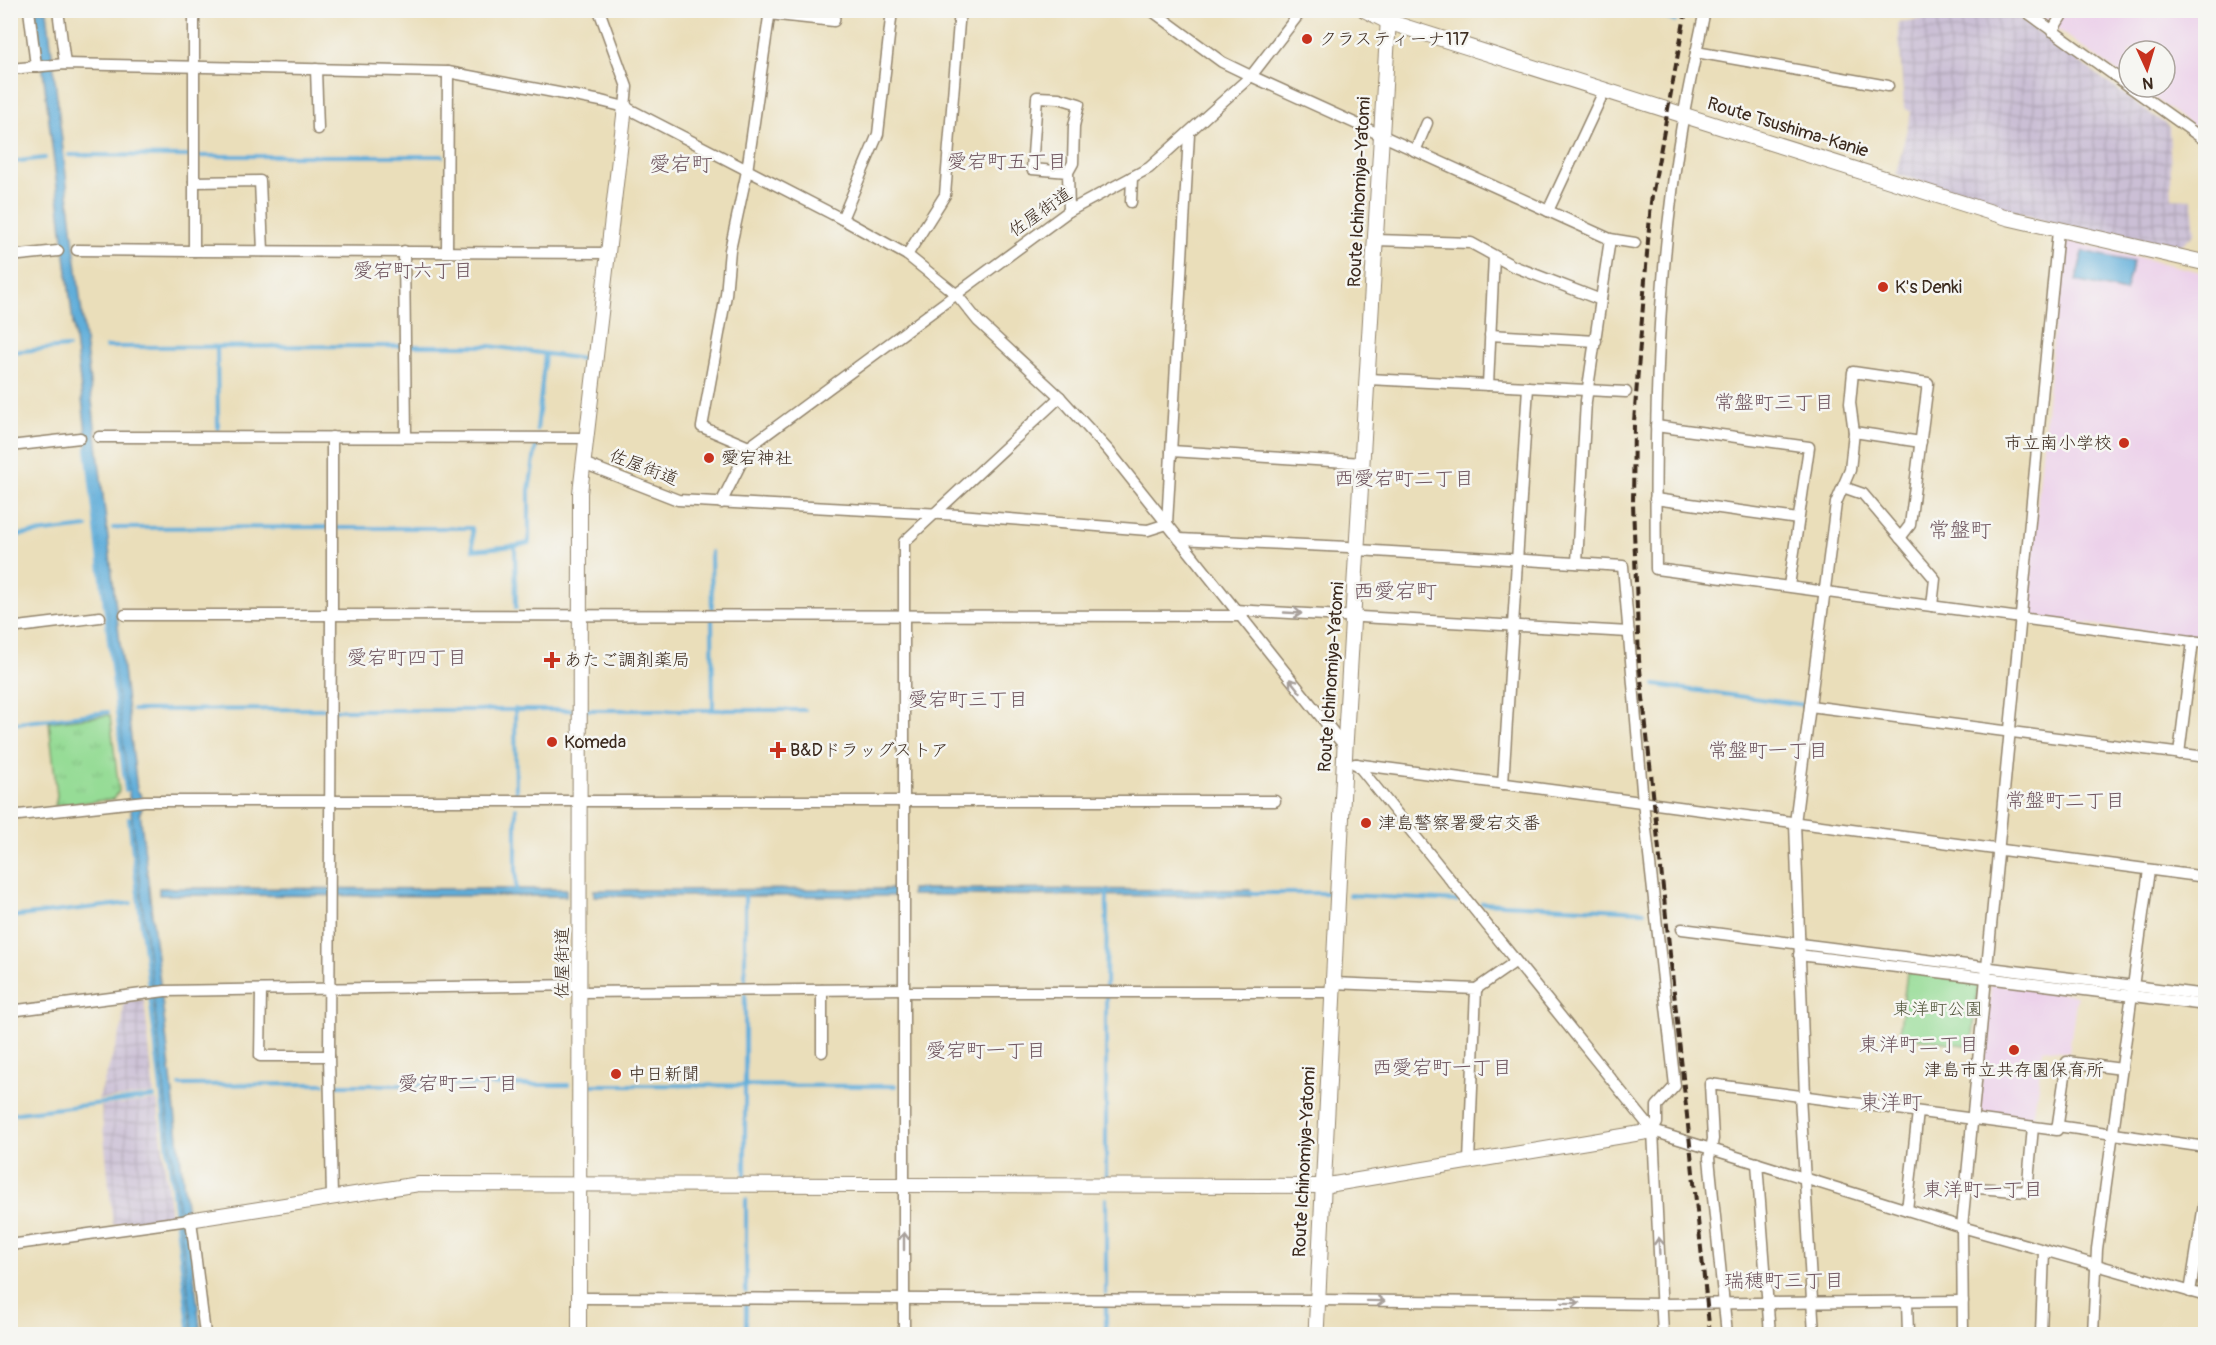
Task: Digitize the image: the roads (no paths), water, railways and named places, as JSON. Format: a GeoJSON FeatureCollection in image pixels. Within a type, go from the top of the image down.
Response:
{"type":"FeatureCollection","features":[{"type":"Feature","properties":{"kind":"main road","name":"Route Tsushima-Kanie"},"geometry":{"type":"LineString","coordinates":[[1365,10],[1389,16],[1683,115],[2058,231],[2205,263]]}},
{"type":"Feature","properties":{"kind":"main road","name":"Route Ichinomiya-Yatomi"},"geometry":{"type":"LineString","coordinates":[[1316,1335],[1332,987],[1349,758],[1358,550],[1389,16]]}},
{"type":"Feature","properties":{"kind":"street"},"geometry":{"type":"LineString","coordinates":[[29,10],[38,66]]}},
{"type":"Feature","properties":{"kind":"street"},"geometry":{"type":"LineString","coordinates":[[58,10],[60,64]]}},
{"type":"Feature","properties":{"kind":"street"},"geometry":{"type":"LineString","coordinates":[[194,10],[194,251]]}},
{"type":"Feature","properties":{"kind":"street"},"geometry":{"type":"LineString","coordinates":[[583,463],[627,87],[599,10]]}},
{"type":"Feature","properties":{"kind":"street"},"geometry":{"type":"LineString","coordinates":[[749,447],[702,427],[726,295],[730,250],[747,171],[769,12],[834,21],[835,10]]}},
{"type":"Feature","properties":{"kind":"street"},"geometry":{"type":"LineString","coordinates":[[842,219],[878,134],[892,10]]}},
{"type":"Feature","properties":{"kind":"street"},"geometry":{"type":"LineString","coordinates":[[908,255],[945,195],[960,10]]}},
{"type":"Feature","properties":{"kind":"street"},"geometry":{"type":"LineString","coordinates":[[1151,10],[1222,62],[1251,76],[1610,239],[1635,243]]}},
{"type":"Feature","properties":{"kind":"street","name":"佐屋街道"},"geometry":{"type":"LineString","coordinates":[[579,1335],[580,493],[583,463],[678,500],[721,503],[749,447],[1070,211],[1149,168],[1251,76],[1302,10]]}},
{"type":"Feature","properties":{"kind":"street"},"geometry":{"type":"LineString","coordinates":[[1705,10],[1683,115],[1670,216],[1659,338],[1655,499],[1656,569],[2205,643]]}},
{"type":"Feature","properties":{"kind":"street"},"geometry":{"type":"LineString","coordinates":[[2024,10],[2117,77]]}},
{"type":"Feature","properties":{"kind":"street"},"geometry":{"type":"LineString","coordinates":[[2052,31],[2065,10]]}},
{"type":"Feature","properties":{"kind":"street"},"geometry":{"type":"LineString","coordinates":[[1696,52],[1888,86]]}},
{"type":"Feature","properties":{"kind":"street"},"geometry":{"type":"LineString","coordinates":[[10,69],[60,64],[448,72],[625,107],[908,255],[957,295],[978,321],[1060,397],[1108,451],[1238,613],[1349,758],[1653,1131]]}},
{"type":"Feature","properties":{"kind":"street"},"geometry":{"type":"LineString","coordinates":[[316,69],[318,129]]}},
{"type":"Feature","properties":{"kind":"street"},"geometry":{"type":"LineString","coordinates":[[447,252],[448,72]]}},
{"type":"Feature","properties":{"kind":"street"},"geometry":{"type":"LineString","coordinates":[[1548,211],[1605,89]]}},
{"type":"Feature","properties":{"kind":"street"},"geometry":{"type":"LineString","coordinates":[[1068,172],[1032,169],[1037,97],[1059,98],[1079,105],[1074,126],[1072,163],[1068,172],[1070,211]]}},
{"type":"Feature","properties":{"kind":"street"},"geometry":{"type":"LineString","coordinates":[[2148,99],[2205,141]]}},
{"type":"Feature","properties":{"kind":"street"},"geometry":{"type":"LineString","coordinates":[[1415,151],[1427,123]]}},
{"type":"Feature","properties":{"kind":"street"},"geometry":{"type":"LineString","coordinates":[[1167,524],[1189,134]]}},
{"type":"Feature","properties":{"kind":"street"},"geometry":{"type":"LineString","coordinates":[[1131,202],[1132,177]]}},
{"type":"Feature","properties":{"kind":"street"},"geometry":{"type":"LineString","coordinates":[[194,182],[260,181],[263,251]]}},
{"type":"Feature","properties":{"kind":"street"},"geometry":{"type":"LineString","coordinates":[[1963,1335],[1962,1227],[2058,231]]}},
{"type":"Feature","properties":{"kind":"street"},"geometry":{"type":"LineString","coordinates":[[1576,563],[1586,401],[1590,390],[1610,239]]}},
{"type":"Feature","properties":{"kind":"street"},"geometry":{"type":"LineString","coordinates":[[1376,240],[1470,243],[1494,256],[1601,300]]}},
{"type":"Feature","properties":{"kind":"street"},"geometry":{"type":"LineString","coordinates":[[76,250],[607,253]]}},
{"type":"Feature","properties":{"kind":"street"},"geometry":{"type":"LineString","coordinates":[[10,256],[58,251]]}},
{"type":"Feature","properties":{"kind":"street"},"geometry":{"type":"LineString","coordinates":[[404,251],[406,437]]}},
{"type":"Feature","properties":{"kind":"street"},"geometry":{"type":"LineString","coordinates":[[1488,385],[1494,256]]}},
{"type":"Feature","properties":{"kind":"street"},"geometry":{"type":"LineString","coordinates":[[1490,334],[1596,341]]}},
{"type":"Feature","properties":{"kind":"street"},"geometry":{"type":"LineString","coordinates":[[1814,1335],[1805,1178],[1795,823],[1836,503],[1850,470],[1854,432],[1850,403],[1853,372],[1928,384],[1910,525],[1900,538]]}},
{"type":"Feature","properties":{"kind":"street"},"geometry":{"type":"LineString","coordinates":[[1368,379],[1626,392]]}},
{"type":"Feature","properties":{"kind":"street"},"geometry":{"type":"LineString","coordinates":[[1503,784],[1511,627],[1528,387]]}},
{"type":"Feature","properties":{"kind":"street"},"geometry":{"type":"LineString","coordinates":[[904,1335],[906,616],[904,542],[1060,397]]}},
{"type":"Feature","properties":{"kind":"street"},"geometry":{"type":"LineString","coordinates":[[1656,426],[1809,447],[1789,586]]}},
{"type":"Feature","properties":{"kind":"street"},"geometry":{"type":"LineString","coordinates":[[1854,432],[1921,442]]}},
{"type":"Feature","properties":{"kind":"street"},"geometry":{"type":"LineString","coordinates":[[99,436],[586,438]]}},
{"type":"Feature","properties":{"kind":"street"},"geometry":{"type":"LineString","coordinates":[[332,437],[332,802],[328,1056],[332,1198]]}},
{"type":"Feature","properties":{"kind":"street"},"geometry":{"type":"LineString","coordinates":[[10,446],[80,438]]}},
{"type":"Feature","properties":{"kind":"street"},"geometry":{"type":"LineString","coordinates":[[1171,451],[1363,463]]}},
{"type":"Feature","properties":{"kind":"street"},"geometry":{"type":"LineString","coordinates":[[1843,487],[1863,494],[1935,579],[1932,606]]}},
{"type":"Feature","properties":{"kind":"street"},"geometry":{"type":"LineString","coordinates":[[1655,499],[1798,519]]}},
{"type":"Feature","properties":{"kind":"street"},"geometry":{"type":"LineString","coordinates":[[721,503],[960,515],[1148,530],[1167,524]]}},
{"type":"Feature","properties":{"kind":"street"},"geometry":{"type":"LineString","coordinates":[[1179,539],[1348,547],[1358,550],[1623,566],[1643,802],[1675,1086],[1657,1106],[1657,1123],[1653,1131],[1663,1335]]}},
{"type":"Feature","properties":{"kind":"street"},"geometry":{"type":"LineString","coordinates":[[125,615],[906,616],[1238,613],[1629,632]]}},
{"type":"Feature","properties":{"kind":"street"},"geometry":{"type":"LineString","coordinates":[[10,628],[100,617]]}},
{"type":"Feature","properties":{"kind":"street"},"geometry":{"type":"LineString","coordinates":[[2179,754],[2193,641]]}},
{"type":"Feature","properties":{"kind":"street"},"geometry":{"type":"LineString","coordinates":[[1810,706],[2205,757]]}},
{"type":"Feature","properties":{"kind":"street"},"geometry":{"type":"LineString","coordinates":[[1349,758],[1503,784],[2205,877]]}},
{"type":"Feature","properties":{"kind":"street"},"geometry":{"type":"LineString","coordinates":[[10,816],[146,801],[1275,801]]}},
{"type":"Feature","properties":{"kind":"street"},"geometry":{"type":"LineString","coordinates":[[2093,1335],[2096,1267],[2149,870]]}},
{"type":"Feature","properties":{"kind":"street"},"geometry":{"type":"LineString","coordinates":[[1682,929],[2205,995]]}},
{"type":"Feature","properties":{"kind":"street"},"geometry":{"type":"LineString","coordinates":[[1799,955],[1985,980],[2205,1005]]}},
{"type":"Feature","properties":{"kind":"street"},"geometry":{"type":"LineString","coordinates":[[10,1011],[164,992],[580,988],[904,991],[1332,987],[1476,990],[1515,963]]}},
{"type":"Feature","properties":{"kind":"street"},"geometry":{"type":"LineString","coordinates":[[822,990],[822,1052]]}},
{"type":"Feature","properties":{"kind":"street"},"geometry":{"type":"LineString","coordinates":[[1469,1162],[1476,990]]}},
{"type":"Feature","properties":{"kind":"street"},"geometry":{"type":"LineString","coordinates":[[261,991],[260,1056],[328,1056]]}},
{"type":"Feature","properties":{"kind":"street"},"geometry":{"type":"LineString","coordinates":[[1727,1335],[1710,1149],[1713,1138],[1710,1084],[2057,1130],[2067,1062],[2122,1069]]}},
{"type":"Feature","properties":{"kind":"street"},"geometry":{"type":"LineString","coordinates":[[1907,1210],[1918,1112]]}},
{"type":"Feature","properties":{"kind":"street"},"geometry":{"type":"LineString","coordinates":[[2057,1126],[2205,1147]]}},
{"type":"Feature","properties":{"kind":"street"},"geometry":{"type":"LineString","coordinates":[[1966,1187],[2027,1192],[2033,1127]]}},
{"type":"Feature","properties":{"kind":"street"},"geometry":{"type":"LineString","coordinates":[[10,1245],[190,1220],[419,1184],[1322,1186],[1653,1131],[1962,1227],[2096,1267],[2205,1296]]}},
{"type":"Feature","properties":{"kind":"street"},"geometry":{"type":"LineString","coordinates":[[1757,1163],[1770,1335]]}},
{"type":"Feature","properties":{"kind":"street"},"geometry":{"type":"LineString","coordinates":[[2190,1292],[2205,1192]]}},
{"type":"Feature","properties":{"kind":"street"},"geometry":{"type":"LineString","coordinates":[[190,1220],[205,1335]]}},
{"type":"Feature","properties":{"kind":"street"},"geometry":{"type":"LineString","coordinates":[[2042,1335],[2044,1251]]}},
{"type":"Feature","properties":{"kind":"street"},"geometry":{"type":"LineString","coordinates":[[580,1298],[1318,1300],[1662,1304],[1963,1301]]}},
{"type":"Feature","properties":{"kind":"street"},"geometry":{"type":"LineString","coordinates":[[1906,1302],[1908,1335]]}},
{"type":"Feature","properties":{"kind":"water"},"geometry":{"type":"Polygon","coordinates":[[[36,11],[47,11],[137,790],[143,801],[140,812],[201,1334],[193,1334],[36,11]]]}},
{"type":"Feature","properties":{"kind":"water"},"geometry":{"type":"Polygon","coordinates":[[[2083,251],[2133,262],[2125,292],[2076,281],[2083,251]]]}},
{"type":"Feature","properties":{"kind":"water"},"geometry":{"type":"Polygon","coordinates":[[[159,888],[566,889],[566,896],[159,895],[159,888]]]}},
{"type":"Feature","properties":{"kind":"water"},"geometry":{"type":"Polygon","coordinates":[[[897,889],[897,896],[594,896],[594,890],[897,889]]]}},
{"type":"Feature","properties":{"kind":"water"},"geometry":{"type":"Polygon","coordinates":[[[911,889],[1250,890],[1250,896],[911,895],[911,889]]]}},
{"type":"Feature","properties":{"kind":"waterway"},"geometry":{"type":"LineString","coordinates":[[1644,10],[1675,21]]}},
{"type":"Feature","properties":{"kind":"waterway"},"geometry":{"type":"LineString","coordinates":[[69,155],[189,156]]}},
{"type":"Feature","properties":{"kind":"waterway"},"geometry":{"type":"LineString","coordinates":[[199,156],[443,156]]}},
{"type":"Feature","properties":{"kind":"waterway"},"geometry":{"type":"LineString","coordinates":[[10,162],[45,158]]}},
{"type":"Feature","properties":{"kind":"waterway"},"geometry":{"type":"LineString","coordinates":[[106,347],[402,346]]}},
{"type":"Feature","properties":{"kind":"waterway"},"geometry":{"type":"LineString","coordinates":[[408,346],[490,346],[583,359]]}},
{"type":"Feature","properties":{"kind":"waterway"},"geometry":{"type":"LineString","coordinates":[[10,352],[68,347]]}},
{"type":"Feature","properties":{"kind":"waterway"},"geometry":{"type":"LineString","coordinates":[[217,347],[218,430]]}},
{"type":"Feature","properties":{"kind":"waterway"},"geometry":{"type":"LineString","coordinates":[[537,430],[545,354]]}},
{"type":"Feature","properties":{"kind":"waterway"},"geometry":{"type":"LineString","coordinates":[[516,608],[515,546],[529,543],[529,490],[536,446]]}},
{"type":"Feature","properties":{"kind":"waterway"},"geometry":{"type":"LineString","coordinates":[[87,448],[126,790]]}},
{"type":"Feature","properties":{"kind":"waterway"},"geometry":{"type":"LineString","coordinates":[[10,536],[87,527]]}},
{"type":"Feature","properties":{"kind":"waterway"},"geometry":{"type":"LineString","coordinates":[[113,528],[329,527]]}},
{"type":"Feature","properties":{"kind":"waterway"},"geometry":{"type":"LineString","coordinates":[[335,528],[472,528],[473,550],[515,546]]}},
{"type":"Feature","properties":{"kind":"waterway"},"geometry":{"type":"LineString","coordinates":[[711,552],[712,613]]}},
{"type":"Feature","properties":{"kind":"waterway"},"geometry":{"type":"LineString","coordinates":[[712,618],[713,710]]}},
{"type":"Feature","properties":{"kind":"waterway"},"geometry":{"type":"LineString","coordinates":[[1655,685],[1805,705]]}},
{"type":"Feature","properties":{"kind":"waterway"},"geometry":{"type":"LineString","coordinates":[[133,710],[326,709]]}},
{"type":"Feature","properties":{"kind":"waterway"},"geometry":{"type":"LineString","coordinates":[[515,709],[516,794]]}},
{"type":"Feature","properties":{"kind":"waterway"},"geometry":{"type":"LineString","coordinates":[[335,710],[572,710]]}},
{"type":"Feature","properties":{"kind":"waterway"},"geometry":{"type":"LineString","coordinates":[[587,710],[805,710]]}},
{"type":"Feature","properties":{"kind":"waterway"},"geometry":{"type":"LineString","coordinates":[[10,724],[108,712]]}},
{"type":"Feature","properties":{"kind":"waterway"},"geometry":{"type":"LineString","coordinates":[[516,808],[516,892]]}},
{"type":"Feature","properties":{"kind":"waterway"},"geometry":{"type":"LineString","coordinates":[[129,818],[190,1334]]}},
{"type":"Feature","properties":{"kind":"waterway"},"geometry":{"type":"LineString","coordinates":[[745,893],[745,986]]}},
{"type":"Feature","properties":{"kind":"waterway"},"geometry":{"type":"LineString","coordinates":[[1106,987],[1107,893]]}},
{"type":"Feature","properties":{"kind":"waterway"},"geometry":{"type":"LineString","coordinates":[[1246,893],[1327,893]]}},
{"type":"Feature","properties":{"kind":"waterway"},"geometry":{"type":"LineString","coordinates":[[1349,895],[1457,901]]}},
{"type":"Feature","properties":{"kind":"waterway"},"geometry":{"type":"LineString","coordinates":[[10,917],[131,903]]}},
{"type":"Feature","properties":{"kind":"waterway"},"geometry":{"type":"LineString","coordinates":[[1482,903],[1644,911]]}},
{"type":"Feature","properties":{"kind":"waterway"},"geometry":{"type":"LineString","coordinates":[[745,995],[745,1176]]}},
{"type":"Feature","properties":{"kind":"waterway"},"geometry":{"type":"LineString","coordinates":[[1106,996],[1106,1176]]}},
{"type":"Feature","properties":{"kind":"waterway"},"geometry":{"type":"LineString","coordinates":[[180,1085],[324,1084]]}},
{"type":"Feature","properties":{"kind":"waterway"},"geometry":{"type":"LineString","coordinates":[[334,1085],[568,1085]]}},
{"type":"Feature","properties":{"kind":"waterway"},"geometry":{"type":"LineString","coordinates":[[592,1085],[896,1086]]}},
{"type":"Feature","properties":{"kind":"waterway"},"geometry":{"type":"LineString","coordinates":[[10,1114],[154,1097]]}},
{"type":"Feature","properties":{"kind":"waterway"},"geometry":{"type":"LineString","coordinates":[[1106,1199],[1106,1294]]}},
{"type":"Feature","properties":{"kind":"waterway"},"geometry":{"type":"LineString","coordinates":[[746,1200],[746,1292]]}},
{"type":"Feature","properties":{"kind":"waterway"},"geometry":{"type":"LineString","coordinates":[[746,1304],[746,1334]]}},
{"type":"Feature","properties":{"kind":"waterway"},"geometry":{"type":"LineString","coordinates":[[1106,1306],[1106,1334]]}},
{"type":"Feature","properties":{"kind":"waterway"},"geometry":{"type":"LineString","coordinates":[[10,1312],[13,1334]]}},
{"type":"Feature","properties":{"kind":"railway"},"geometry":{"type":"LineString","coordinates":[[1686,10],[1651,202],[1634,422],[1633,504],[1639,660],[1710,1334]]}},
{"type":"Feature","properties":{"kind":"place","name":"クラスティーナ117"},"geometry":{"type":"Point","coordinates":[1307,39]}},
{"type":"Feature","properties":{"kind":"place","name":"K's Denki"},"geometry":{"type":"Point","coordinates":[1883,287]}},
{"type":"Feature","properties":{"kind":"place","name":"市立南小学校"},"geometry":{"type":"Point","coordinates":[2124,443]}},
{"type":"Feature","properties":{"kind":"place","name":"愛宕神社"},"geometry":{"type":"Point","coordinates":[709,458]}},
{"type":"Feature","properties":{"kind":"place","name":"あたご調剤薬局"},"geometry":{"type":"Point","coordinates":[552,660]}},
{"type":"Feature","properties":{"kind":"place","name":"Komeda"},"geometry":{"type":"Point","coordinates":[552,742]}},
{"type":"Feature","properties":{"kind":"place","name":"B&Dドラッグストア"},"geometry":{"type":"Point","coordinates":[778,750]}},
{"type":"Feature","properties":{"kind":"place","name":"津島警察署愛宕交番"},"geometry":{"type":"Point","coordinates":[1366,823]}},
{"type":"Feature","properties":{"kind":"place","name":"津島市立共存園保育所"},"geometry":{"type":"Point","coordinates":[2014,1050]}},
{"type":"Feature","properties":{"kind":"place","name":"中日新聞"},"geometry":{"type":"Point","coordinates":[616,1074]}},
{"type":"Feature","properties":{"kind":"district","name":"愛宕町五丁目"},"geometry":{"type":"Point","coordinates":[1007,161]}},
{"type":"Feature","properties":{"kind":"district","name":"愛宕町"},"geometry":{"type":"Point","coordinates":[681,164]}},
{"type":"Feature","properties":{"kind":"district","name":"愛宕町六丁目"},"geometry":{"type":"Point","coordinates":[413,270]}},
{"type":"Feature","properties":{"kind":"district","name":"常盤町三丁目"},"geometry":{"type":"Point","coordinates":[1774,402]}},
{"type":"Feature","properties":{"kind":"district","name":"西愛宕町二丁目"},"geometry":{"type":"Point","coordinates":[1404,478]}},
{"type":"Feature","properties":{"kind":"district","name":"常盤町"},"geometry":{"type":"Point","coordinates":[1960,530]}},
{"type":"Feature","properties":{"kind":"district","name":"西愛宕町"},"geometry":{"type":"Point","coordinates":[1395,591]}},
{"type":"Feature","properties":{"kind":"district","name":"愛宕町四丁目"},"geometry":{"type":"Point","coordinates":[407,657]}},
{"type":"Feature","properties":{"kind":"district","name":"愛宕町三丁目"},"geometry":{"type":"Point","coordinates":[968,699]}},
{"type":"Feature","properties":{"kind":"district","name":"常盤町一丁目"},"geometry":{"type":"Point","coordinates":[1768,750]}},
{"type":"Feature","properties":{"kind":"district","name":"常盤町二丁目"},"geometry":{"type":"Point","coordinates":[2065,800]}},
{"type":"Feature","properties":{"kind":"district","name":"東洋町二丁目"},"geometry":{"type":"Point","coordinates":[1919,1044]}},
{"type":"Feature","properties":{"kind":"district","name":"愛宕町一丁目"},"geometry":{"type":"Point","coordinates":[986,1050]}},
{"type":"Feature","properties":{"kind":"district","name":"西愛宕町一丁目"},"geometry":{"type":"Point","coordinates":[1442,1067]}},
{"type":"Feature","properties":{"kind":"district","name":"愛宕町二丁目"},"geometry":{"type":"Point","coordinates":[458,1083]}},
{"type":"Feature","properties":{"kind":"district","name":"東洋町"},"geometry":{"type":"Point","coordinates":[1891,1102]}},
{"type":"Feature","properties":{"kind":"district","name":"東洋町一丁目"},"geometry":{"type":"Point","coordinates":[1983,1189]}},
{"type":"Feature","properties":{"kind":"district","name":"瑞穂町三丁目"},"geometry":{"type":"Point","coordinates":[1784,1280]}},
{"type":"Feature","properties":{"kind":"park label","name":"東洋町公園"},"geometry":{"type":"Point","coordinates":[1938,1009]}}]}
